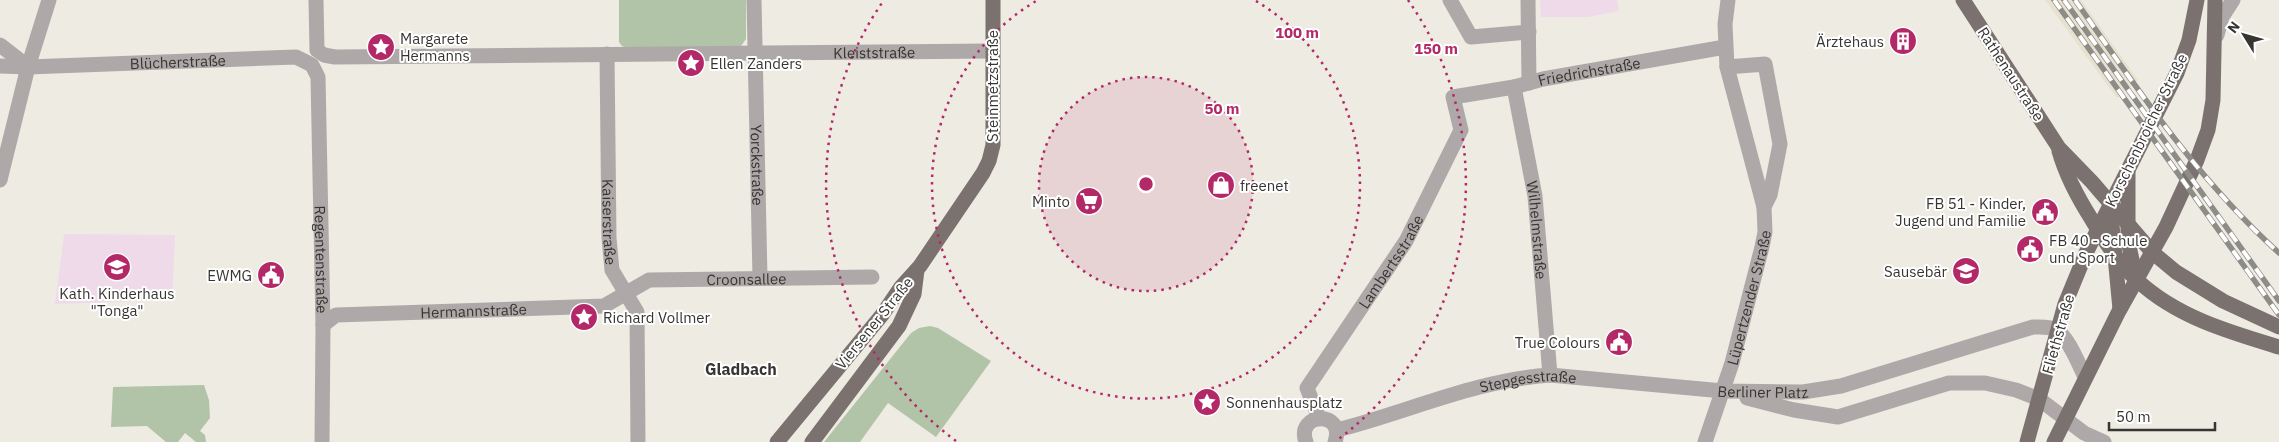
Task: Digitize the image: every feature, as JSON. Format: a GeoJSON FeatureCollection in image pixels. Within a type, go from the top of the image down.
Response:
{"type":"FeatureCollection","features":[{"type":"Feature","properties":{"kind":"main road","name":"Steinmetzstraße"},"geometry":{"type":"LineString","coordinates":[[917,270],[966,199],[989,161],[993,145],[993,0]]}},
{"type":"Feature","properties":{"kind":"main road","name":"Rathenaustraße"},"geometry":{"type":"LineString","coordinates":[[1963,0],[2058,148],[2075,192],[2098,229],[2136,280],[2159,298],[2204,323],[2279,347]]}},
{"type":"Feature","properties":{"kind":"main road","name":"Korschenbroicher Straße"},"geometry":{"type":"LineString","coordinates":[[2098,229],[2182,60],[2189,40],[2197,0]]}},
{"type":"Feature","properties":{"kind":"main road"},"geometry":{"type":"LineString","coordinates":[[2054,442],[2064,418],[2120,309],[2152,252],[2197,160],[2208,130],[2213,100],[2216,39],[2215,0]]}},
{"type":"Feature","properties":{"kind":"main road","name":"Rathenaustraße"},"geometry":{"type":"LineString","coordinates":[[2058,148],[2092,182],[2152,252],[2176,272],[2223,301],[2258,319],[2279,327]]}},
{"type":"Feature","properties":{"kind":"main road"},"geometry":{"type":"LineString","coordinates":[[2128,169],[2128,240],[2136,280]]}},
{"type":"Feature","properties":{"kind":"main road"},"geometry":{"type":"LineString","coordinates":[[2110,204],[2120,309]]}},
{"type":"Feature","properties":{"kind":"main road","name":"Fliethstraße"},"geometry":{"type":"LineString","coordinates":[[2027,442],[2057,330],[2075,278],[2098,229]]}},
{"type":"Feature","properties":{"kind":"main road","name":"Viersener Straße"},"geometry":{"type":"LineString","coordinates":[[777,442],[882,315],[901,287],[917,270]]}},
{"type":"Feature","properties":{"kind":"main road","name":"Viersener Straße"},"geometry":{"type":"LineString","coordinates":[[812,442],[898,326],[914,294],[917,270]]}},
{"type":"Feature","properties":{"kind":"street"},"geometry":{"type":"LineString","coordinates":[[0,180],[28,67],[49,0]]}},
{"type":"Feature","properties":{"kind":"street","name":"Kleiststraße"},"geometry":{"type":"LineString","coordinates":[[316,0],[317,50],[324,55],[335,57],[992,50]]}},
{"type":"Feature","properties":{"kind":"street","name":"Yorckstraße"},"geometry":{"type":"LineString","coordinates":[[754,0],[760,278]]}},
{"type":"Feature","properties":{"kind":"street"},"geometry":{"type":"LineString","coordinates":[[1450,0],[1471,37],[1529,32]]}},
{"type":"Feature","properties":{"kind":"street"},"geometry":{"type":"LineString","coordinates":[[1528,0],[1529,83]]}},
{"type":"Feature","properties":{"kind":"street","name":"Lüpertzender Straße"},"geometry":{"type":"LineString","coordinates":[[1704,442],[1723,391],[1765,232],[1764,208],[1727,67],[1725,24],[1728,0]]}},
{"type":"Feature","properties":{"kind":"street"},"geometry":{"type":"LineString","coordinates":[[2216,39],[2222,17],[2233,0]]}},
{"type":"Feature","properties":{"kind":"street"},"geometry":{"type":"LineString","coordinates":[[0,45],[28,67]]}},
{"type":"Feature","properties":{"kind":"street","name":"Friedrichstraße"},"geometry":{"type":"LineString","coordinates":[[1454,97],[1725,47]]}},
{"type":"Feature","properties":{"kind":"street","name":"Kaiserstraße"},"geometry":{"type":"LineString","coordinates":[[607,54],[609,238],[612,270],[637,312],[638,442]]}},
{"type":"Feature","properties":{"kind":"street","name":"Blücherstraße"},"geometry":{"type":"LineString","coordinates":[[0,66],[28,67],[296,57],[310,62],[318,77]]}},
{"type":"Feature","properties":{"kind":"street","name":"Lüpertzender Straße"},"geometry":{"type":"LineString","coordinates":[[1727,67],[1765,64],[1780,144],[1770,195],[1764,208]]}},
{"type":"Feature","properties":{"kind":"street","name":"Regentenstraße"},"geometry":{"type":"LineString","coordinates":[[318,77],[323,326],[322,442]]}},
{"type":"Feature","properties":{"kind":"street","name":"Wilhelmstraße"},"geometry":{"type":"LineString","coordinates":[[1514,87],[1535,196],[1550,375]]}},
{"type":"Feature","properties":{"kind":"street","name":"Lambertsstraße"},"geometry":{"type":"LineString","coordinates":[[1319,418],[1307,388],[1406,241],[1461,130],[1454,97]]}},
{"type":"Feature","properties":{"kind":"street","name":"Croonsallee"},"geometry":{"type":"LineString","coordinates":[[625,293],[649,280],[872,277]]}},
{"type":"Feature","properties":{"kind":"street","name":"Hermannstraße"},"geometry":{"type":"LineString","coordinates":[[323,326],[336,314],[604,306],[625,293]]}},
{"type":"Feature","properties":{"kind":"street","name":"Berliner Platz"},"geometry":{"type":"LineString","coordinates":[[1723,391],[1803,392],[1841,386],[2026,329],[2045,327],[2057,330]]}},
{"type":"Feature","properties":{"kind":"street"},"geometry":{"type":"LineString","coordinates":[[2057,330],[2068,344],[2085,377]]}},
{"type":"Feature","properties":{"kind":"street","name":"Stepgesstraße"},"geometry":{"type":"LineString","coordinates":[[1336,436],[1457,392],[1522,377],[1550,375],[1723,391]]}},
{"type":"Feature","properties":{"kind":"street","name":"Berliner Platz"},"geometry":{"type":"LineString","coordinates":[[1723,391],[1794,410],[1838,417],[1949,384],[1986,383],[2016,390],[2039,399],[2084,433],[2104,442]]}},
{"type":"Feature","properties":{"kind":"street"},"geometry":{"type":"LineString","coordinates":[[1306,442],[1304,433],[1306,428],[1319,418],[1330,421],[1336,436]]}},
{"type":"Feature","properties":{"kind":"shaded area"},"geometry":{"type":"Polygon","coordinates":[[[1540,0],[1617,0],[1619,11],[1588,17],[1541,17],[1540,0]]]}},
{"type":"Feature","properties":{"kind":"shaded area"},"geometry":{"type":"Polygon","coordinates":[[[2045,0],[2081,0],[2138,80],[2117,98],[2045,0]]]}},
{"type":"Feature","properties":{"kind":"shaded area","name":"Kath. Kinderhaus \"Tonga\""},"geometry":{"type":"Polygon","coordinates":[[[64,234],[175,235],[172,300],[55,304],[64,234]]]}},
{"type":"Feature","properties":{"kind":"green space"},"geometry":{"type":"Polygon","coordinates":[[[619,0],[746,0],[746,39],[741,46],[627,48],[619,42],[619,0]]]}},
{"type":"Feature","properties":{"kind":"green space"},"geometry":{"type":"Polygon","coordinates":[[[930,326],[938,328],[991,361],[936,437],[888,403],[860,442],[824,442],[911,333],[919,328],[930,326]]]}},
{"type":"Feature","properties":{"kind":"green space"},"geometry":{"type":"Polygon","coordinates":[[[204,385],[209,400],[210,418],[200,431],[205,435],[206,442],[196,442],[185,433],[178,442],[166,442],[147,426],[111,427],[113,387],[204,385]]]}},
{"type":"Feature","properties":{"kind":"railway"},"geometry":{"type":"LineString","coordinates":[[2054,0],[2279,315]]}},
{"type":"Feature","properties":{"kind":"railway"},"geometry":{"type":"LineString","coordinates":[[2064,0],[2279,301]]}},
{"type":"Feature","properties":{"kind":"railway"},"geometry":{"type":"LineString","coordinates":[[2075,0],[2146,100],[2195,164],[2221,195],[2279,253]]}},
{"type":"Feature","properties":{"kind":"place","name":"Ärztehaus"},"geometry":{"type":"Point","coordinates":[1903,41]}},
{"type":"Feature","properties":{"kind":"place","name":"Margarete Hermanns"},"geometry":{"type":"Point","coordinates":[381,47]}},
{"type":"Feature","properties":{"kind":"place","name":"Ellen Zanders"},"geometry":{"type":"Point","coordinates":[691,63]}},
{"type":"Feature","properties":{"kind":"place","name":"freenet"},"geometry":{"type":"Point","coordinates":[1221,185]}},
{"type":"Feature","properties":{"kind":"place","name":"Minto"},"geometry":{"type":"Point","coordinates":[1089,201]}},
{"type":"Feature","properties":{"kind":"place","name":"FB 51 - Kinder, Jugend und Familie"},"geometry":{"type":"Point","coordinates":[2045,212]}},
{"type":"Feature","properties":{"kind":"place","name":"FB 40 - Schule und Sport"},"geometry":{"type":"Point","coordinates":[2030,249]}},
{"type":"Feature","properties":{"kind":"place","name":"Kath. Kinderhaus \"Tonga\""},"geometry":{"type":"Point","coordinates":[117,267]}},
{"type":"Feature","properties":{"kind":"place","name":"Sausebär"},"geometry":{"type":"Point","coordinates":[1966,271]}},
{"type":"Feature","properties":{"kind":"place","name":"EWMG"},"geometry":{"type":"Point","coordinates":[271,275]}},
{"type":"Feature","properties":{"kind":"place","name":"Richard Vollmer"},"geometry":{"type":"Point","coordinates":[584,317]}},
{"type":"Feature","properties":{"kind":"place","name":"True Colours"},"geometry":{"type":"Point","coordinates":[1619,342]}},
{"type":"Feature","properties":{"kind":"place","name":"Sonnenhausplatz"},"geometry":{"type":"Point","coordinates":[1207,402]}},
{"type":"Feature","properties":{"kind":"district","name":"Gladbach"},"geometry":{"type":"Point","coordinates":[741,369]}}]}
